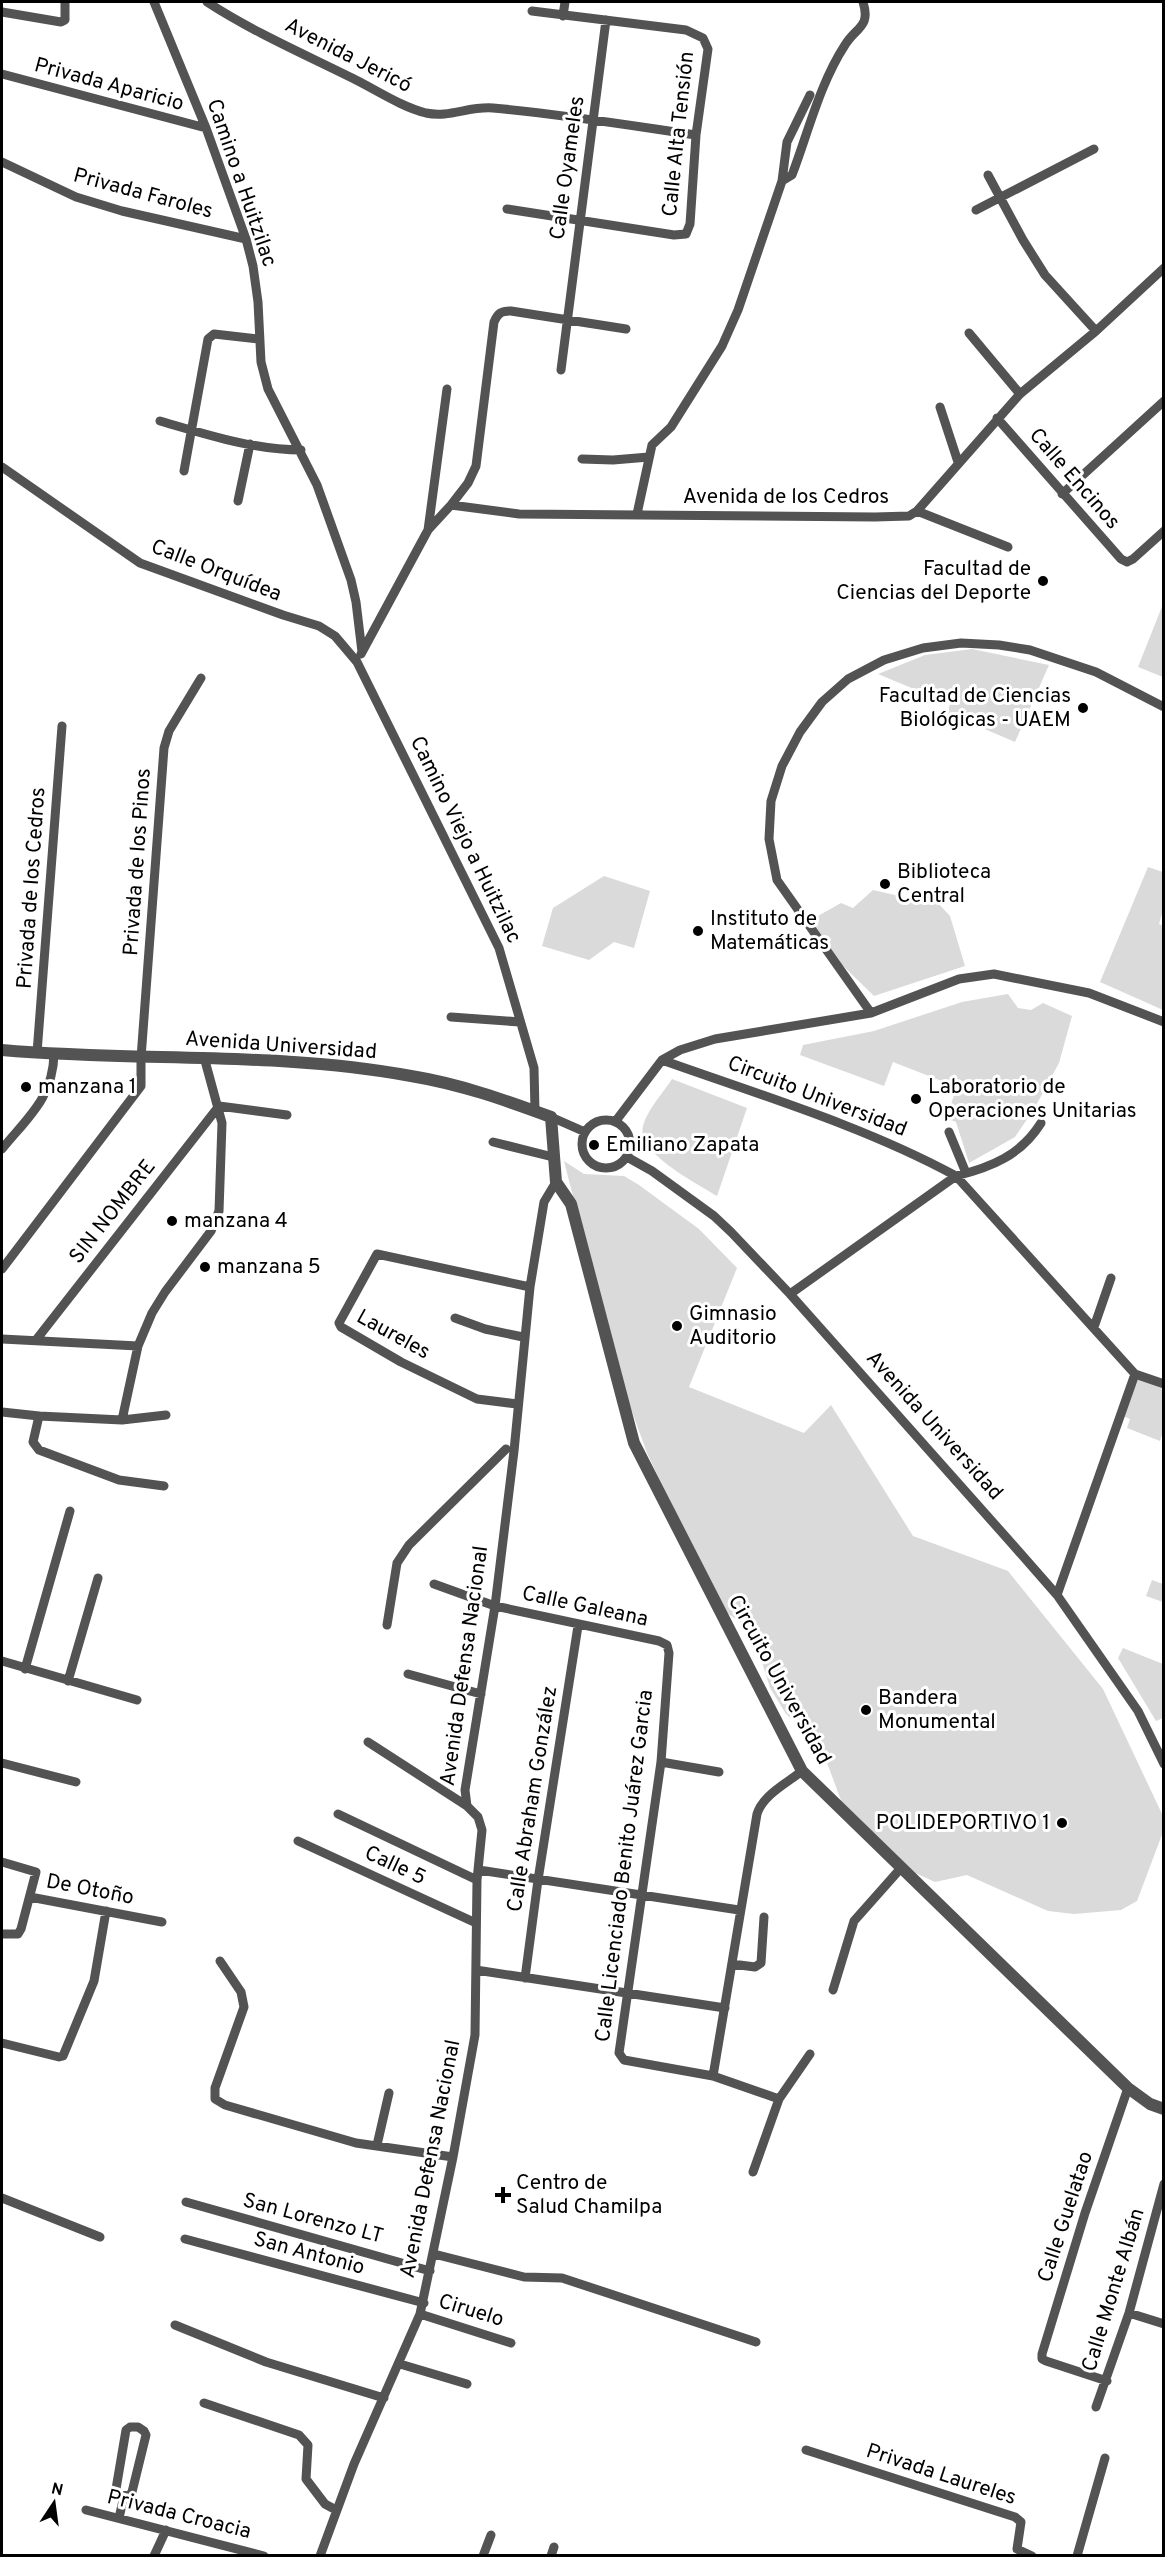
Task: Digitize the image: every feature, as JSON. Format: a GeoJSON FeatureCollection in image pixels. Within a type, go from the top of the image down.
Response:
{"type":"FeatureCollection","features":[{"type":"Feature","properties":{"kind":"street"},"geometry":{"type":"LineString","coordinates":[[2,12],[61,22],[65,20],[65,2]]}},
{"type":"Feature","properties":{"kind":"street","name":"Avenida Jericó"},"geometry":{"type":"LineString","coordinates":[[207,2],[237,20],[423,112],[445,115],[473,107],[593,120]]}},
{"type":"Feature","properties":{"kind":"street"},"geometry":{"type":"LineString","coordinates":[[563,16],[565,2]]}},
{"type":"Feature","properties":{"kind":"street"},"geometry":{"type":"LineString","coordinates":[[782,181],[792,175],[824,88],[843,47],[864,24],[866,16],[863,2]]}},
{"type":"Feature","properties":{"kind":"street","name":"Camino a Huitzilac"},"geometry":{"type":"LineString","coordinates":[[157,4],[206,128],[246,239],[257,293],[261,362],[268,389],[317,485],[351,580],[357,602],[362,652]]}},
{"type":"Feature","properties":{"kind":"street"},"geometry":{"type":"LineString","coordinates":[[532,11],[606,20]]}},
{"type":"Feature","properties":{"kind":"street","name":"Calle Alta Tensión"},"geometry":{"type":"LineString","coordinates":[[579,220],[674,235],[686,234],[690,224],[696,135],[708,49],[703,38],[686,30],[606,20]]}},
{"type":"Feature","properties":{"kind":"street","name":"Calle Oyameles"},"geometry":{"type":"LineString","coordinates":[[561,370],[606,20]]}},
{"type":"Feature","properties":{"kind":"street","name":"Privada Aparicio"},"geometry":{"type":"LineString","coordinates":[[2,74],[206,128]]}},
{"type":"Feature","properties":{"kind":"street"},"geometry":{"type":"LineString","coordinates":[[637,514],[652,445],[670,427],[723,346],[738,310],[782,181],[787,142],[810,95]]}},
{"type":"Feature","properties":{"kind":"street"},"geometry":{"type":"LineString","coordinates":[[593,120],[696,135]]}},
{"type":"Feature","properties":{"kind":"street"},"geometry":{"type":"LineString","coordinates":[[976,210],[1094,149]]}},
{"type":"Feature","properties":{"kind":"street","name":"Privada Faroles"},"geometry":{"type":"LineString","coordinates":[[2,162],[76,197],[122,211],[246,239]]}},
{"type":"Feature","properties":{"kind":"street"},"geometry":{"type":"LineString","coordinates":[[988,176],[1023,240],[1055,286],[1096,331]]}},
{"type":"Feature","properties":{"kind":"street"},"geometry":{"type":"LineString","coordinates":[[507,209],[579,220]]}},
{"type":"Feature","properties":{"kind":"street","name":"Avenida de los Cedros"},"geometry":{"type":"LineString","coordinates":[[451,505],[519,514],[909,516],[917,511],[1020,394],[1096,331],[1164,268]]}},
{"type":"Feature","properties":{"kind":"street"},"geometry":{"type":"LineString","coordinates":[[357,662],[428,530],[468,483],[478,459],[494,322],[497,315],[502,311],[511,311],[626,329]]}},
{"type":"Feature","properties":{"kind":"street"},"geometry":{"type":"LineString","coordinates":[[969,333],[1020,394]]}},
{"type":"Feature","properties":{"kind":"street"},"geometry":{"type":"LineString","coordinates":[[184,471],[210,335],[259,339]]}},
{"type":"Feature","properties":{"kind":"street"},"geometry":{"type":"LineString","coordinates":[[428,530],[447,389]]}},
{"type":"Feature","properties":{"kind":"street"},"geometry":{"type":"LineString","coordinates":[[1062,494],[1164,401]]}},
{"type":"Feature","properties":{"kind":"street"},"geometry":{"type":"LineString","coordinates":[[940,407],[958,462]]}},
{"type":"Feature","properties":{"kind":"street","name":"Calle Encinos"},"geometry":{"type":"LineString","coordinates":[[997,418],[1121,559],[1127,562],[1133,559],[1164,531]]}},
{"type":"Feature","properties":{"kind":"street"},"geometry":{"type":"LineString","coordinates":[[160,421],[250,444],[283,450],[301,450]]}},
{"type":"Feature","properties":{"kind":"street"},"geometry":{"type":"LineString","coordinates":[[238,501],[250,444]]}},
{"type":"Feature","properties":{"kind":"street"},"geometry":{"type":"LineString","coordinates":[[582,459],[613,460],[649,457]]}},
{"type":"Feature","properties":{"kind":"street","name":"Calle Orquídea"},"geometry":{"type":"LineString","coordinates":[[2,467],[140,563],[319,626],[335,636],[357,662]]}},
{"type":"Feature","properties":{"kind":"street"},"geometry":{"type":"LineString","coordinates":[[917,511],[1008,546]]}},
{"type":"Feature","properties":{"kind":"street"},"geometry":{"type":"LineString","coordinates":[[871,1013],[777,880],[769,839],[771,801],[782,765],[822,702],[848,679],[884,660],[923,648],[961,643],[1030,650],[1096,672],[1164,707]]}},
{"type":"Feature","properties":{"kind":"street","name":"Camino Viejo a Huitzilac"},"geometry":{"type":"LineString","coordinates":[[357,662],[490,925],[507,971],[534,1068],[535,1111]]}},
{"type":"Feature","properties":{"kind":"street","name":"Privada de los Pinos"},"geometry":{"type":"LineString","coordinates":[[141,1058],[164,748],[169,731],[201,678]]}},
{"type":"Feature","properties":{"kind":"street","name":"Privada de los Cedros"},"geometry":{"type":"LineString","coordinates":[[37,1053],[62,726]]}},
{"type":"Feature","properties":{"kind":"street","name":"Circuito Universidad"},"geometry":{"type":"LineString","coordinates":[[615,1122],[662,1060],[680,1050],[715,1039],[871,1013],[959,979],[994,974],[1089,993],[1164,1022]]}},
{"type":"Feature","properties":{"kind":"street"},"geometry":{"type":"LineString","coordinates":[[451,1017],[520,1022]]}},
{"type":"Feature","properties":{"kind":"street","name":"Avenida Universidad"},"geometry":{"type":"LineString","coordinates":[[2,1050],[313,1064],[411,1076],[485,1093],[551,1117]]}},
{"type":"Feature","properties":{"kind":"street"},"geometry":{"type":"LineString","coordinates":[[2,1149],[44,1097],[54,1074],[54,1054]]}},
{"type":"Feature","properties":{"kind":"street"},"geometry":{"type":"LineString","coordinates":[[2,1269],[141,1086],[141,1058]]}},
{"type":"Feature","properties":{"kind":"street"},"geometry":{"type":"LineString","coordinates":[[122,1420],[138,1347],[152,1313],[211,1231],[219,1211],[222,1124],[219,1106],[204,1058]]}},
{"type":"Feature","properties":{"kind":"street","name":"Circuito Universidad"},"geometry":{"type":"LineString","coordinates":[[662,1060],[826,1119],[961,1174],[1135,1374],[1164,1384]]}},
{"type":"Feature","properties":{"kind":"street"},"geometry":{"type":"LineString","coordinates":[[219,1106],[287,1116]]}},
{"type":"Feature","properties":{"kind":"street","name":"SIN NOMBRE"},"geometry":{"type":"LineString","coordinates":[[36,1340],[219,1106]]}},
{"type":"Feature","properties":{"kind":"street"},"geometry":{"type":"LineString","coordinates":[[556,1182],[551,1117],[585,1132]]}},
{"type":"Feature","properties":{"kind":"street"},"geometry":{"type":"LineString","coordinates":[[598,1121],[615,1122],[628,1133],[630,1149],[627,1157],[614,1167],[597,1167],[590,1162],[582,1148],[585,1132],[598,1121]]}},
{"type":"Feature","properties":{"kind":"street"},"geometry":{"type":"LineString","coordinates":[[790,1294],[961,1174],[1006,1158],[1030,1140],[1041,1123]]}},
{"type":"Feature","properties":{"kind":"street"},"geometry":{"type":"LineString","coordinates":[[949,1131],[961,1174]]}},
{"type":"Feature","properties":{"kind":"street"},"geometry":{"type":"LineString","coordinates":[[493,1142],[554,1156]]}},
{"type":"Feature","properties":{"kind":"street","name":"Avenida Universidad"},"geometry":{"type":"LineString","coordinates":[[627,1157],[652,1171],[714,1216],[790,1294],[1057,1595],[1138,1711],[1164,1764]]}},
{"type":"Feature","properties":{"kind":"street","name":"Circuito Universidad"},"geometry":{"type":"LineString","coordinates":[[556,1182],[571,1204],[634,1443],[802,1771],[1128,2088],[1150,2104],[1164,2109]]}},
{"type":"Feature","properties":{"kind":"street","name":"Avenida Defensa Nacional"},"geometry":{"type":"LineString","coordinates":[[320,2556],[336,2510],[424,2303],[475,2035],[481,1823],[467,1806],[465,1790],[495,1606],[514,1451],[516,1404],[530,1287],[544,1202],[556,1182]]}},
{"type":"Feature","properties":{"kind":"street","name":"Laureles"},"geometry":{"type":"LineString","coordinates":[[516,1404],[477,1399],[401,1362],[341,1327],[339,1323],[377,1254],[530,1287]]}},
{"type":"Feature","properties":{"kind":"street"},"geometry":{"type":"LineString","coordinates":[[1094,1327],[1111,1278]]}},
{"type":"Feature","properties":{"kind":"street"},"geometry":{"type":"LineString","coordinates":[[455,1318],[485,1329],[523,1337]]}},
{"type":"Feature","properties":{"kind":"street"},"geometry":{"type":"LineString","coordinates":[[2,1339],[138,1347]]}},
{"type":"Feature","properties":{"kind":"street"},"geometry":{"type":"LineString","coordinates":[[1057,1595],[1135,1374]]}},
{"type":"Feature","properties":{"kind":"street"},"geometry":{"type":"LineString","coordinates":[[2,1412],[122,1420],[166,1415]]}},
{"type":"Feature","properties":{"kind":"street"},"geometry":{"type":"LineString","coordinates":[[39,1416],[33,1442],[39,1450],[119,1480],[164,1486]]}},
{"type":"Feature","properties":{"kind":"street"},"geometry":{"type":"LineString","coordinates":[[387,1625],[397,1563],[409,1545],[506,1449]]}},
{"type":"Feature","properties":{"kind":"street"},"geometry":{"type":"LineString","coordinates":[[25,1669],[70,1511]]}},
{"type":"Feature","properties":{"kind":"street"},"geometry":{"type":"LineString","coordinates":[[68,1681],[98,1578]]}},
{"type":"Feature","properties":{"kind":"street","name":"Calle Galeana"},"geometry":{"type":"LineString","coordinates":[[434,1584],[495,1606],[578,1626],[659,1641],[667,1645]]}},
{"type":"Feature","properties":{"kind":"street","name":"Calle Abraham González"},"geometry":{"type":"LineString","coordinates":[[525,1978],[578,1626]]}},
{"type":"Feature","properties":{"kind":"street","name":"Calle Licenciado Benito Juárez Garcia"},"geometry":{"type":"LineString","coordinates":[[667,1645],[669,1653],[661,1762],[640,1895],[619,2056],[624,2060],[713,2076]]}},
{"type":"Feature","properties":{"kind":"street"},"geometry":{"type":"LineString","coordinates":[[2,1661],[137,1700]]}},
{"type":"Feature","properties":{"kind":"street"},"geometry":{"type":"LineString","coordinates":[[408,1674],[481,1694]]}},
{"type":"Feature","properties":{"kind":"street"},"geometry":{"type":"LineString","coordinates":[[368,1742],[467,1806]]}},
{"type":"Feature","properties":{"kind":"street"},"geometry":{"type":"LineString","coordinates":[[2,1762],[76,1782]]}},
{"type":"Feature","properties":{"kind":"street"},"geometry":{"type":"LineString","coordinates":[[661,1762],[718,1772]]}},
{"type":"Feature","properties":{"kind":"street"},"geometry":{"type":"LineString","coordinates":[[779,2099],[713,2076],[739,1910],[757,1814],[761,1804],[802,1771]]}},
{"type":"Feature","properties":{"kind":"street"},"geometry":{"type":"LineString","coordinates":[[338,1814],[478,1875],[538,1880],[739,1910]]}},
{"type":"Feature","properties":{"kind":"street","name":"Calle 5"},"geometry":{"type":"LineString","coordinates":[[298,1841],[477,1923]]}},
{"type":"Feature","properties":{"kind":"street"},"geometry":{"type":"LineString","coordinates":[[2,1862],[36,1872],[30,1897]]}},
{"type":"Feature","properties":{"kind":"street"},"geometry":{"type":"LineString","coordinates":[[833,1990],[854,1921],[901,1868]]}},
{"type":"Feature","properties":{"kind":"street","name":"De Otoño"},"geometry":{"type":"LineString","coordinates":[[2,1934],[18,1934],[30,1897],[162,1922]]}},
{"type":"Feature","properties":{"kind":"street"},"geometry":{"type":"LineString","coordinates":[[2,2043],[59,2058],[63,2056],[94,1980],[106,1911]]}},
{"type":"Feature","properties":{"kind":"street"},"geometry":{"type":"LineString","coordinates":[[732,1964],[755,1967],[762,1964],[765,1917]]}},
{"type":"Feature","properties":{"kind":"street"},"geometry":{"type":"LineString","coordinates":[[220,1961],[241,1992],[244,2007],[215,2088],[215,2099],[225,2105],[356,2143],[453,2157]]}},
{"type":"Feature","properties":{"kind":"street"},"geometry":{"type":"LineString","coordinates":[[476,1970],[725,2008]]}},
{"type":"Feature","properties":{"kind":"street"},"geometry":{"type":"LineString","coordinates":[[753,2172],[779,2099],[810,2054]]}},
{"type":"Feature","properties":{"kind":"street","name":"Calle Guelatao"},"geometry":{"type":"LineString","coordinates":[[1107,2381],[1042,2359],[1085,2213],[1128,2088]]}},
{"type":"Feature","properties":{"kind":"street"},"geometry":{"type":"LineString","coordinates":[[377,2145],[389,2093]]}},
{"type":"Feature","properties":{"kind":"street","name":"Calle Monte Albán"},"geometry":{"type":"LineString","coordinates":[[1096,2407],[1129,2313],[1164,2184]]}},
{"type":"Feature","properties":{"kind":"street"},"geometry":{"type":"LineString","coordinates":[[2,2198],[100,2237]]}},
{"type":"Feature","properties":{"kind":"street","name":"San Lorenzo LT"},"geometry":{"type":"LineString","coordinates":[[186,2202],[430,2271]]}},
{"type":"Feature","properties":{"kind":"street","name":"San Antonio"},"geometry":{"type":"LineString","coordinates":[[185,2239],[424,2303]]}},
{"type":"Feature","properties":{"kind":"street"},"geometry":{"type":"LineString","coordinates":[[434,2254],[524,2277],[562,2278],[756,2342]]}},
{"type":"Feature","properties":{"kind":"street"},"geometry":{"type":"LineString","coordinates":[[1129,2313],[1164,2324]]}},
{"type":"Feature","properties":{"kind":"street","name":"Ciruelo"},"geometry":{"type":"LineString","coordinates":[[420,2314],[511,2343]]}},
{"type":"Feature","properties":{"kind":"street"},"geometry":{"type":"LineString","coordinates":[[175,2325],[266,2362],[384,2398]]}},
{"type":"Feature","properties":{"kind":"street"},"geometry":{"type":"LineString","coordinates":[[400,2364],[466,2384]]}},
{"type":"Feature","properties":{"kind":"street"},"geometry":{"type":"LineString","coordinates":[[204,2403],[299,2435],[308,2445],[306,2480],[325,2504],[336,2510]]}},
{"type":"Feature","properties":{"kind":"street"},"geometry":{"type":"LineString","coordinates":[[130,2427],[138,2427],[146,2435],[132,2492],[129,2496],[124,2496],[117,2494],[116,2489],[126,2430],[130,2427]]}},
{"type":"Feature","properties":{"kind":"street","name":"Privada Laureles"},"geometry":{"type":"LineString","coordinates":[[806,2450],[1015,2517],[1022,2522],[1017,2549],[1032,2556]]}},
{"type":"Feature","properties":{"kind":"street"},"geometry":{"type":"LineString","coordinates":[[1077,2556],[1105,2458]]}},
{"type":"Feature","properties":{"kind":"street"},"geometry":{"type":"LineString","coordinates":[[119,2518],[124,2496]]}},
{"type":"Feature","properties":{"kind":"street","name":"Privada Croacia"},"geometry":{"type":"LineString","coordinates":[[86,2510],[264,2556]]}},
{"type":"Feature","properties":{"kind":"street"},"geometry":{"type":"LineString","coordinates":[[154,2556],[166,2530]]}},
{"type":"Feature","properties":{"kind":"street"},"geometry":{"type":"LineString","coordinates":[[483,2556],[491,2535]]}},
{"type":"Feature","properties":{"kind":"shaded area"},"geometry":{"type":"Polygon","coordinates":[[[1163,604],[1163,677],[1138,667],[1163,604]]]}},
{"type":"Feature","properties":{"kind":"shaded area"},"geometry":{"type":"Polygon","coordinates":[[[972,649],[1049,665],[1015,742],[947,713],[950,704],[878,674],[925,655],[972,649]]]}},
{"type":"Feature","properties":{"kind":"shaded area"},"geometry":{"type":"Polygon","coordinates":[[[1148,867],[1163,872],[1163,910],[1159,924],[1163,926],[1163,1010],[1100,982],[1148,867]]]}},
{"type":"Feature","properties":{"kind":"shaded area"},"geometry":{"type":"Polygon","coordinates":[[[604,876],[650,891],[634,948],[614,942],[589,960],[542,946],[553,908],[604,876]]]}},
{"type":"Feature","properties":{"kind":"shaded area"},"geometry":{"type":"Polygon","coordinates":[[[924,888],[950,916],[965,966],[874,996],[833,956],[809,921],[841,903],[853,908],[873,890],[912,899],[924,888]]]}},
{"type":"Feature","properties":{"kind":"shaded area"},"geometry":{"type":"Polygon","coordinates":[[[1008,994],[1018,1008],[1031,1010],[1043,1003],[1072,1016],[1059,1063],[1034,1109],[1015,1137],[969,1163],[956,1122],[946,1118],[957,1087],[893,1062],[884,1086],[800,1055],[803,1045],[874,1031],[962,1002],[1008,994]]]}},
{"type":"Feature","properties":{"kind":"shaded area"},"geometry":{"type":"Polygon","coordinates":[[[672,1079],[747,1108],[717,1196],[658,1157],[643,1136],[643,1126],[648,1114],[672,1079]]]}},
{"type":"Feature","properties":{"kind":"shaded area"},"geometry":{"type":"Polygon","coordinates":[[[564,1161],[584,1174],[624,1176],[639,1185],[699,1229],[737,1268],[689,1387],[804,1433],[831,1405],[913,1536],[1008,1571],[1103,1689],[1163,1816],[1163,1832],[1137,1901],[1121,1910],[1074,1914],[1048,1911],[967,1875],[935,1882],[913,1872],[842,1803],[820,1744],[786,1714],[770,1688],[752,1630],[721,1609],[647,1453],[618,1373],[564,1161]]]}},
{"type":"Feature","properties":{"kind":"shaded area"},"geometry":{"type":"Polygon","coordinates":[[[1138,1378],[1163,1389],[1163,1432],[1160,1441],[1127,1428],[1130,1419],[1123,1416],[1138,1378]]]}},
{"type":"Feature","properties":{"kind":"shaded area"},"geometry":{"type":"Polygon","coordinates":[[[1152,1580],[1163,1584],[1163,1602],[1146,1596],[1152,1580]]]}},
{"type":"Feature","properties":{"kind":"shaded area"},"geometry":{"type":"Polygon","coordinates":[[[1123,1648],[1163,1664],[1163,1718],[1156,1721],[1118,1658],[1123,1648]]]}},
{"type":"Feature","properties":{"kind":"place","name":"Facultad de Ciencias del Deporte"},"geometry":{"type":"Point","coordinates":[1043,581]}},
{"type":"Feature","properties":{"kind":"place","name":"Facultad de Ciencias Biológicas - UAEM"},"geometry":{"type":"Point","coordinates":[1083,708]}},
{"type":"Feature","properties":{"kind":"place","name":"Biblioteca Central"},"geometry":{"type":"Point","coordinates":[885,884]}},
{"type":"Feature","properties":{"kind":"place","name":"Instituto de Matemáticas"},"geometry":{"type":"Point","coordinates":[698,931]}},
{"type":"Feature","properties":{"kind":"place","name":"manzana 1"},"geometry":{"type":"Point","coordinates":[26,1087]}},
{"type":"Feature","properties":{"kind":"place","name":"Laboratorio de Operaciones Unitarias"},"geometry":{"type":"Point","coordinates":[916,1099]}},
{"type":"Feature","properties":{"kind":"place","name":"Emiliano Zapata"},"geometry":{"type":"Point","coordinates":[594,1145]}},
{"type":"Feature","properties":{"kind":"place","name":"manzana 4"},"geometry":{"type":"Point","coordinates":[172,1221]}},
{"type":"Feature","properties":{"kind":"place","name":"manzana 5"},"geometry":{"type":"Point","coordinates":[205,1267]}},
{"type":"Feature","properties":{"kind":"place","name":"Gimnasio Auditorio"},"geometry":{"type":"Point","coordinates":[677,1326]}},
{"type":"Feature","properties":{"kind":"place","name":"Bandera Monumental"},"geometry":{"type":"Point","coordinates":[866,1710]}},
{"type":"Feature","properties":{"kind":"place","name":"POLIDEPORTIVO 1"},"geometry":{"type":"Point","coordinates":[1062,1823]}},
{"type":"Feature","properties":{"kind":"place","name":"Centro de Salud Chamilpa"},"geometry":{"type":"Point","coordinates":[503,2195]}}]}
